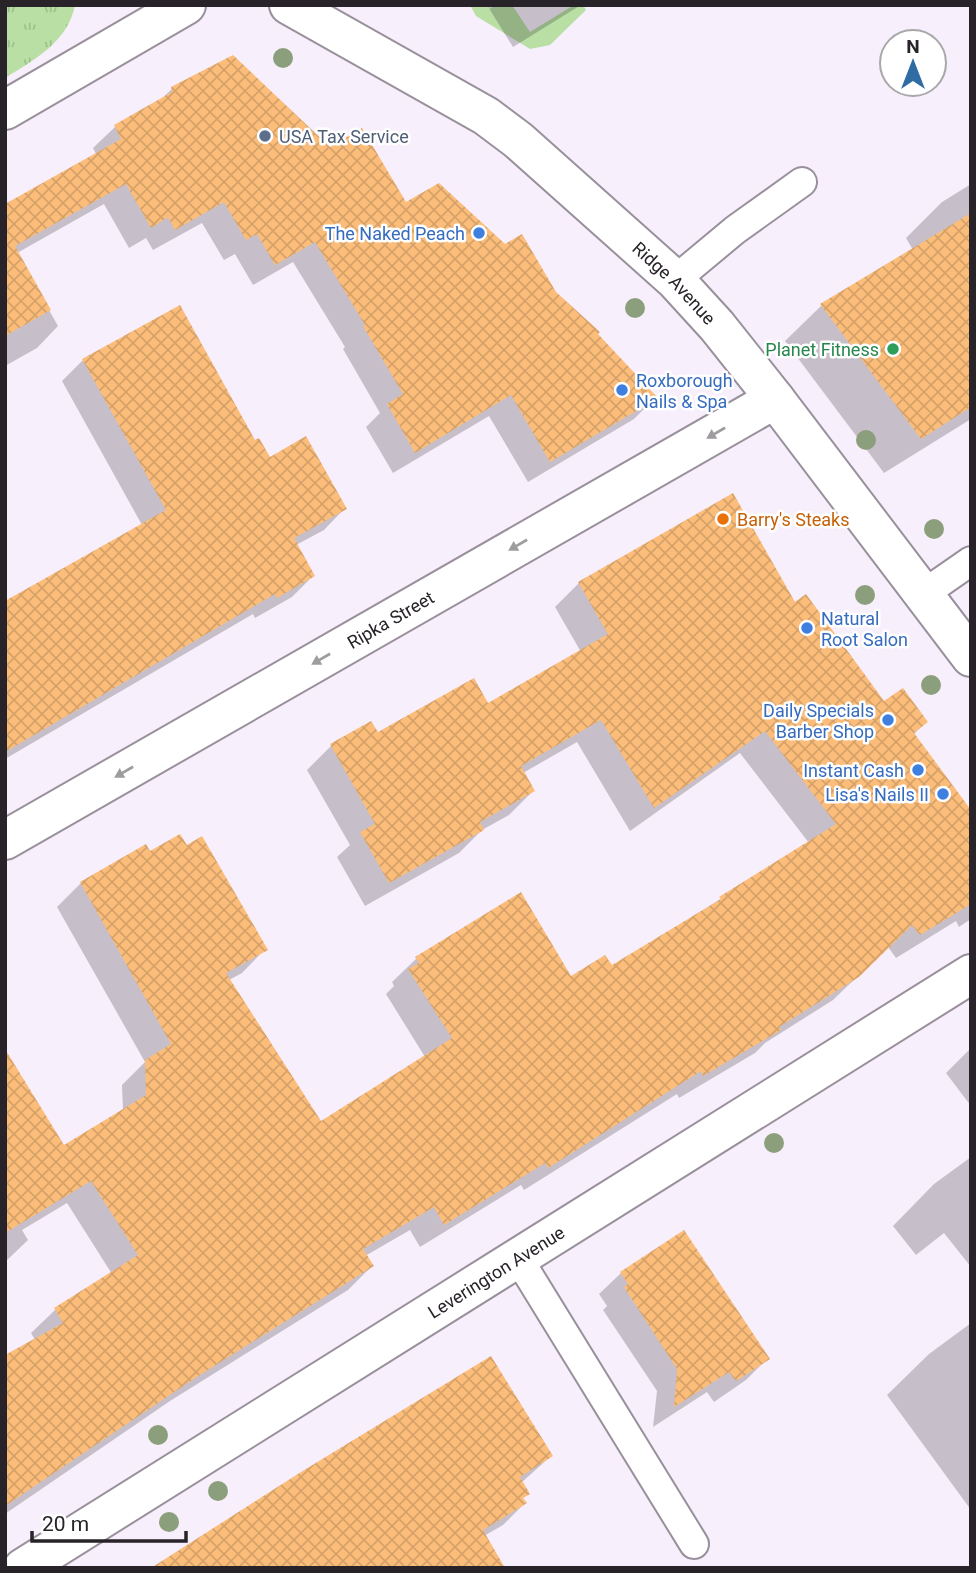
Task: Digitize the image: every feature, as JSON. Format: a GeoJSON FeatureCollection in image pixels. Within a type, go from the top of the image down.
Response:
{"type":"FeatureCollection","features":[{"type":"Feature","properties":{"kind":"street"},"geometry":{"type":"LineString","coordinates":[[5,110],[186,5]]}},
{"type":"Feature","properties":{"kind":"street","name":"Ridge Avenue"},"geometry":{"type":"LineString","coordinates":[[289,5],[485,116],[518,140],[675,279],[717,326],[775,399],[971,657]]}},
{"type":"Feature","properties":{"kind":"street","name":"Ripka Street"},"geometry":{"type":"LineString","coordinates":[[5,840],[775,399]]}},
{"type":"Feature","properties":{"kind":"street","name":"Leverington Avenue"},"geometry":{"type":"LineString","coordinates":[[23,1568],[971,974]]}},
{"type":"Feature","properties":{"kind":"lane"},"geometry":{"type":"LineString","coordinates":[[675,279],[735,230],[802,183]]}},
{"type":"Feature","properties":{"kind":"lane"},"geometry":{"type":"LineString","coordinates":[[922,595],[971,561]]}},
{"type":"Feature","properties":{"kind":"lane"},"geometry":{"type":"LineString","coordinates":[[518,1258],[694,1544]]}},
{"type":"Feature","properties":{"kind":"green space"},"geometry":{"type":"Polygon","coordinates":[[[5,5],[75,5],[71,18],[57,40],[38,57],[5,78],[5,5]]]}},
{"type":"Feature","properties":{"kind":"green space"},"geometry":{"type":"Polygon","coordinates":[[[470,5],[487,5],[490,9],[495,5],[512,5],[530,32],[574,5],[583,5],[586,10],[550,45],[530,49],[476,16],[470,5]]]}},
{"type":"Feature","properties":{"kind":"building"},"geometry":{"type":"Polygon","coordinates":[[[233,55],[330,147],[362,128],[406,202],[439,183],[505,244],[522,234],[556,292],[600,332],[598,334],[658,398],[550,462],[511,395],[415,453],[387,404],[403,394],[315,242],[275,265],[257,234],[246,240],[224,202],[175,230],[168,217],[151,228],[126,184],[15,246],[51,310],[5,336],[5,204],[121,139],[114,125],[172,92],[171,87],[233,55]]]}},
{"type":"Feature","properties":{"kind":"building"},"geometry":{"type":"Polygon","coordinates":[[[971,213],[971,407],[921,439],[820,304],[971,213]]]}},
{"type":"Feature","properties":{"kind":"building"},"geometry":{"type":"Polygon","coordinates":[[[180,305],[255,440],[259,438],[270,457],[306,436],[347,509],[294,538],[315,576],[277,598],[275,594],[5,752],[5,601],[166,510],[82,359],[180,305]]]}},
{"type":"Feature","properties":{"kind":"building"},"geometry":{"type":"Polygon","coordinates":[[[733,493],[795,602],[806,594],[884,701],[903,688],[928,722],[914,733],[971,810],[971,904],[920,935],[912,925],[859,977],[779,1027],[781,1030],[703,1076],[701,1071],[548,1168],[545,1163],[444,1225],[434,1207],[363,1249],[374,1266],[195,1378],[5,1506],[5,1355],[63,1323],[54,1308],[138,1255],[91,1181],[5,1233],[5,1049],[64,1145],[146,1095],[145,1060],[171,1044],[80,882],[146,844],[150,851],[180,834],[187,845],[202,836],[268,950],[226,973],[321,1121],[452,1038],[408,969],[419,963],[415,957],[521,892],[571,976],[605,955],[612,965],[721,899],[719,897],[836,824],[765,731],[654,808],[601,720],[521,766],[535,791],[480,822],[484,830],[389,883],[360,832],[375,824],[330,744],[371,721],[378,732],[474,678],[488,703],[608,634],[578,582],[733,493]]]}},
{"type":"Feature","properties":{"kind":"building"},"geometry":{"type":"Polygon","coordinates":[[[684,1230],[770,1359],[736,1381],[729,1372],[674,1407],[677,1369],[624,1287],[628,1284],[620,1272],[684,1230]]]}},
{"type":"Feature","properties":{"kind":"building"},"geometry":{"type":"Polygon","coordinates":[[[491,1356],[553,1456],[520,1477],[530,1494],[523,1498],[527,1503],[483,1530],[505,1568],[151,1568],[301,1472],[491,1356]]]}},
{"type":"Feature","properties":{"kind":"place","name":"USA Tax Service"},"geometry":{"type":"Point","coordinates":[265,136]}},
{"type":"Feature","properties":{"kind":"place","name":"The Naked Peach"},"geometry":{"type":"Point","coordinates":[479,233]}},
{"type":"Feature","properties":{"kind":"place","name":"Planet Fitness"},"geometry":{"type":"Point","coordinates":[893,349]}},
{"type":"Feature","properties":{"kind":"place","name":"Roxborough Nails & Spa"},"geometry":{"type":"Point","coordinates":[622,390]}},
{"type":"Feature","properties":{"kind":"place","name":"Barry's Steaks"},"geometry":{"type":"Point","coordinates":[723,519]}},
{"type":"Feature","properties":{"kind":"place","name":"Natural Root Salon"},"geometry":{"type":"Point","coordinates":[807,628]}},
{"type":"Feature","properties":{"kind":"place","name":"Daily Specials Barber Shop"},"geometry":{"type":"Point","coordinates":[888,720]}},
{"type":"Feature","properties":{"kind":"place","name":"Instant Cash"},"geometry":{"type":"Point","coordinates":[918,770]}},
{"type":"Feature","properties":{"kind":"place","name":"Lisa's Nails II"},"geometry":{"type":"Point","coordinates":[943,794]}}]}
